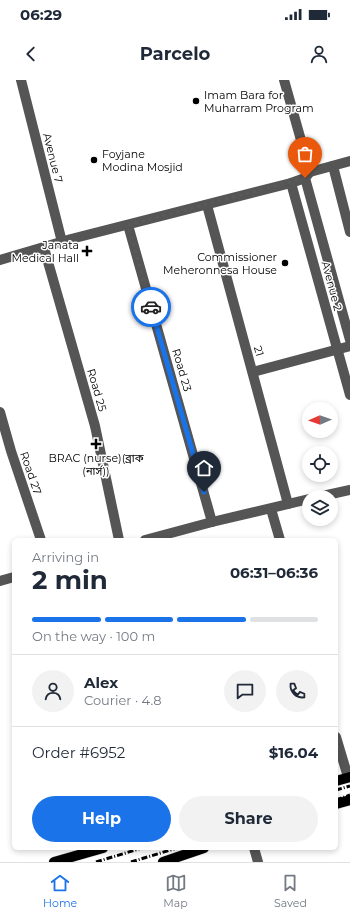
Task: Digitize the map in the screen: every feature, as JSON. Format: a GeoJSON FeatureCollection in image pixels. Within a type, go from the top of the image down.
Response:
{"type":"FeatureCollection","features":[{"type":"Feature","properties":{"kind":"main road"},"geometry":{"type":"LineString","coordinates":[[338,780],[349,777]]}},
{"type":"Feature","properties":{"kind":"main road"},"geometry":{"type":"LineString","coordinates":[[338,803],[350,800]]}},
{"type":"Feature","properties":{"kind":"main road"},"geometry":{"type":"LineString","coordinates":[[54,862],[96,850]]}},
{"type":"Feature","properties":{"kind":"main road"},"geometry":{"type":"LineString","coordinates":[[163,862],[198,850]]}},
{"type":"Feature","properties":{"kind":"street","name":"Avenue 7"},"geometry":{"type":"LineString","coordinates":[[21,80],[62,242]]}},
{"type":"Feature","properties":{"kind":"street","name":"Avenue 2"},"geometry":{"type":"LineString","coordinates":[[284,80],[350,340]]}},
{"type":"Feature","properties":{"kind":"street"},"geometry":{"type":"LineString","coordinates":[[0,260],[62,242],[291,183],[307,175],[350,161]]}},
{"type":"Feature","properties":{"kind":"street"},"geometry":{"type":"LineString","coordinates":[[333,166],[350,232]]}},
{"type":"Feature","properties":{"kind":"street","name":"Avenue 2"},"geometry":{"type":"LineString","coordinates":[[291,183],[350,396]]}},
{"type":"Feature","properties":{"kind":"street","name":"21"},"geometry":{"type":"LineString","coordinates":[[207,205],[288,504]]}},
{"type":"Feature","properties":{"kind":"street","name":"Road 23"},"geometry":{"type":"LineString","coordinates":[[128,225],[212,522]]}},
{"type":"Feature","properties":{"kind":"street","name":"Road 25"},"geometry":{"type":"LineString","coordinates":[[44,248],[95,426],[119,538]]}},
{"type":"Feature","properties":{"kind":"street"},"geometry":{"type":"LineString","coordinates":[[253,372],[350,346]]}},
{"type":"Feature","properties":{"kind":"street","name":"Road 27"},"geometry":{"type":"LineString","coordinates":[[0,412],[11,451],[40,538]]}},
{"type":"Feature","properties":{"kind":"street"},"geometry":{"type":"LineString","coordinates":[[338,493],[350,490]]}},
{"type":"Feature","properties":{"kind":"street"},"geometry":{"type":"LineString","coordinates":[[154,538],[212,522],[302,501]]}},
{"type":"Feature","properties":{"kind":"street"},"geometry":{"type":"LineString","coordinates":[[271,509],[279,538]]}},
{"type":"Feature","properties":{"kind":"street"},"geometry":{"type":"LineString","coordinates":[[0,581],[12,578]]}},
{"type":"Feature","properties":{"kind":"street"},"geometry":{"type":"LineString","coordinates":[[338,743],[349,777]]}},
{"type":"Feature","properties":{"kind":"street"},"geometry":{"type":"LineString","coordinates":[[255,850],[258,862]]}},
{"type":"Feature","properties":{"kind":"railway"},"geometry":{"type":"LineString","coordinates":[[338,789],[350,786]]}},
{"type":"Feature","properties":{"kind":"railway"},"geometry":{"type":"LineString","coordinates":[[338,799],[350,795]]}},
{"type":"Feature","properties":{"kind":"railway"},"geometry":{"type":"LineString","coordinates":[[96,862],[135,850]]}},
{"type":"Feature","properties":{"kind":"railway"},"geometry":{"type":"LineString","coordinates":[[131,862],[170,850]]}},
{"type":"Feature","properties":{"kind":"way so far"},"geometry":{"type":"LineString","coordinates":[[151,307],[128,225],[291,183],[305,178]]}},
{"type":"Feature","properties":{"kind":"place","name":"Imam Bara for Muharram Program"},"geometry":{"type":"Point","coordinates":[196,101]}},
{"type":"Feature","properties":{"kind":"place","name":"Foyjane Modina Mosjid"},"geometry":{"type":"Point","coordinates":[94,160]}},
{"type":"Feature","properties":{"kind":"place","name":"Janata Medical Hall"},"geometry":{"type":"Point","coordinates":[87,251]}},
{"type":"Feature","properties":{"kind":"place","name":"Commissioner Meheronnesa House"},"geometry":{"type":"Point","coordinates":[285,263]}},
{"type":"Feature","properties":{"kind":"place","name":"BRAC (nurse)(ব্রাক (নার্স))"},"geometry":{"type":"Point","coordinates":[96,444]}},
{"type":"Feature","properties":{"kind":"route"},"geometry":{"type":"LineString","coordinates":[[151,307],[204,492]]}}]}
